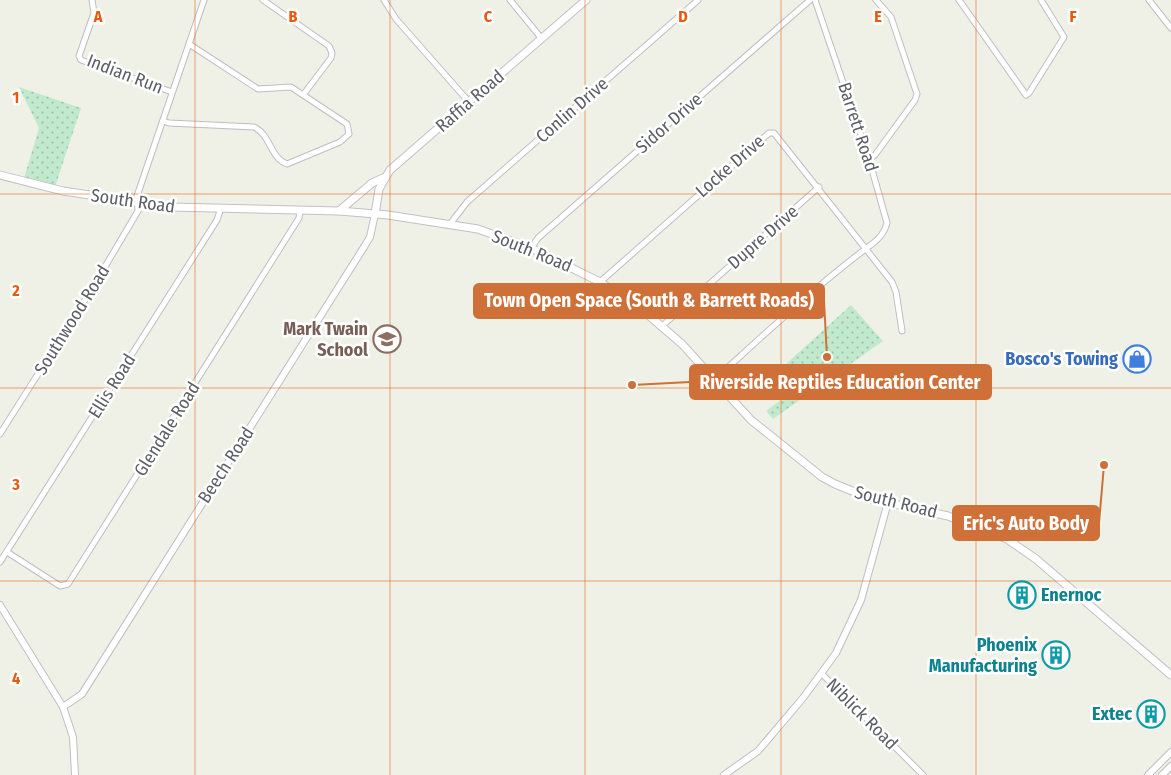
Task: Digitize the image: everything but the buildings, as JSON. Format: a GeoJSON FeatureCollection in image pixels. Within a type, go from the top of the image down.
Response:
{"type":"FeatureCollection","features":[{"type":"Feature","properties":{"kind":"main road","name":"Raffia Road"},"geometry":{"type":"LineString","coordinates":[[340,211],[372,183],[383,178],[586,0]]}},
{"type":"Feature","properties":{"kind":"main road","name":"South Road"},"geometry":{"type":"LineString","coordinates":[[0,175],[46,187],[137,204],[340,211],[450,224],[478,229],[531,248],[600,282],[662,326],[715,379],[751,420],[818,474],[850,491],[948,516],[1007,539],[1036,559],[1171,675]]}},
{"type":"Feature","properties":{"kind":"main road"},"geometry":{"type":"LineString","coordinates":[[375,214],[379,189],[383,178]]}},
{"type":"Feature","properties":{"kind":"street","name":"Indian Run"},"geometry":{"type":"LineString","coordinates":[[92,0],[94,13],[79,56],[81,60],[172,92],[137,196],[137,204]]}},
{"type":"Feature","properties":{"kind":"street"},"geometry":{"type":"LineString","coordinates":[[172,92],[204,0]]}},
{"type":"Feature","properties":{"kind":"street"},"geometry":{"type":"LineString","coordinates":[[263,0],[329,46],[332,53],[331,58],[303,95]]}},
{"type":"Feature","properties":{"kind":"street"},"geometry":{"type":"LineString","coordinates":[[384,0],[396,19],[469,102]]}},
{"type":"Feature","properties":{"kind":"street"},"geometry":{"type":"LineString","coordinates":[[510,0],[542,39]]}},
{"type":"Feature","properties":{"kind":"street","name":"Conlin Drive"},"geometry":{"type":"LineString","coordinates":[[450,224],[467,202],[698,0]]}},
{"type":"Feature","properties":{"kind":"street","name":"Sidor Drive"},"geometry":{"type":"LineString","coordinates":[[531,248],[538,238],[810,0]]}},
{"type":"Feature","properties":{"kind":"street","name":"Barrett Road"},"geometry":{"type":"LineString","coordinates":[[816,0],[870,159],[887,223],[885,231],[866,248]]}},
{"type":"Feature","properties":{"kind":"street"},"geometry":{"type":"LineString","coordinates":[[870,159],[915,100],[917,94],[891,17],[876,0]]}},
{"type":"Feature","properties":{"kind":"street"},"geometry":{"type":"LineString","coordinates":[[959,0],[1026,95],[1030,93],[1064,37],[1041,0]]}},
{"type":"Feature","properties":{"kind":"street"},"geometry":{"type":"LineString","coordinates":[[1149,0],[1171,28]]}},
{"type":"Feature","properties":{"kind":"street"},"geometry":{"type":"LineString","coordinates":[[163,121],[169,123],[254,127],[261,131],[277,157],[286,164],[346,139],[350,134],[347,124],[291,88],[258,89],[188,44]]}},
{"type":"Feature","properties":{"kind":"street","name":"Locke Drive"},"geometry":{"type":"LineString","coordinates":[[600,282],[769,132],[774,133],[780,138],[885,271],[896,292],[902,331]]}},
{"type":"Feature","properties":{"kind":"street","name":"Dupre Drive"},"geometry":{"type":"LineString","coordinates":[[662,326],[819,187]]}},
{"type":"Feature","properties":{"kind":"street","name":"Southwood Road"},"geometry":{"type":"LineString","coordinates":[[0,434],[112,256],[138,211],[137,204]]}},
{"type":"Feature","properties":{"kind":"street","name":"Ellis Road"},"geometry":{"type":"LineString","coordinates":[[0,562],[217,220],[221,208]]}},
{"type":"Feature","properties":{"kind":"street","name":"Glendale Road"},"geometry":{"type":"LineString","coordinates":[[7,552],[60,586],[68,584],[300,218],[300,211]]}},
{"type":"Feature","properties":{"kind":"street","name":"Beech Road"},"geometry":{"type":"LineString","coordinates":[[62,707],[82,694],[364,248],[370,237],[375,214]]}},
{"type":"Feature","properties":{"kind":"street"},"geometry":{"type":"LineString","coordinates":[[715,379],[866,248]]}},
{"type":"Feature","properties":{"kind":"street"},"geometry":{"type":"LineString","coordinates":[[724,775],[758,751],[822,674],[848,630],[861,600],[888,502]]}},
{"type":"Feature","properties":{"kind":"street"},"geometry":{"type":"LineString","coordinates":[[0,605],[62,707],[73,737],[75,775]]}},
{"type":"Feature","properties":{"kind":"street","name":"Niblick Road"},"geometry":{"type":"LineString","coordinates":[[822,674],[923,775]]}},
{"type":"Feature","properties":{"kind":"street"},"geometry":{"type":"LineString","coordinates":[[1148,775],[1171,752]]}},
{"type":"Feature","properties":{"kind":"street"},"geometry":{"type":"LineString","coordinates":[[1162,775],[1171,766]]}},
{"type":"Feature","properties":{"kind":"green space"},"geometry":{"type":"Polygon","coordinates":[[[19,87],[81,108],[53,193],[22,185],[39,128],[19,87]]]}},
{"type":"Feature","properties":{"kind":"green space"},"geometry":{"type":"Polygon","coordinates":[[[851,305],[883,341],[773,419],[766,411],[791,392],[775,374],[851,305]]]}},
{"type":"Feature","properties":{"kind":"place","name":"Mark Twain School"},"geometry":{"type":"Point","coordinates":[387,339]}},
{"type":"Feature","properties":{"kind":"place","name":"Town Open Space (South & Barrett Roads)"},"geometry":{"type":"Point","coordinates":[827,357]}},
{"type":"Feature","properties":{"kind":"place","name":"Bosco's Towing"},"geometry":{"type":"Point","coordinates":[1137,359]}},
{"type":"Feature","properties":{"kind":"place","name":"Riverside Reptiles Education Center"},"geometry":{"type":"Point","coordinates":[632,385]}},
{"type":"Feature","properties":{"kind":"place","name":"Eric's Auto Body"},"geometry":{"type":"Point","coordinates":[1104,465]}},
{"type":"Feature","properties":{"kind":"place","name":"Enernoc"},"geometry":{"type":"Point","coordinates":[1022,595]}},
{"type":"Feature","properties":{"kind":"place","name":"Phoenix Manufacturing"},"geometry":{"type":"Point","coordinates":[1056,655]}},
{"type":"Feature","properties":{"kind":"place","name":"Extec"},"geometry":{"type":"Point","coordinates":[1151,714]}}]}
